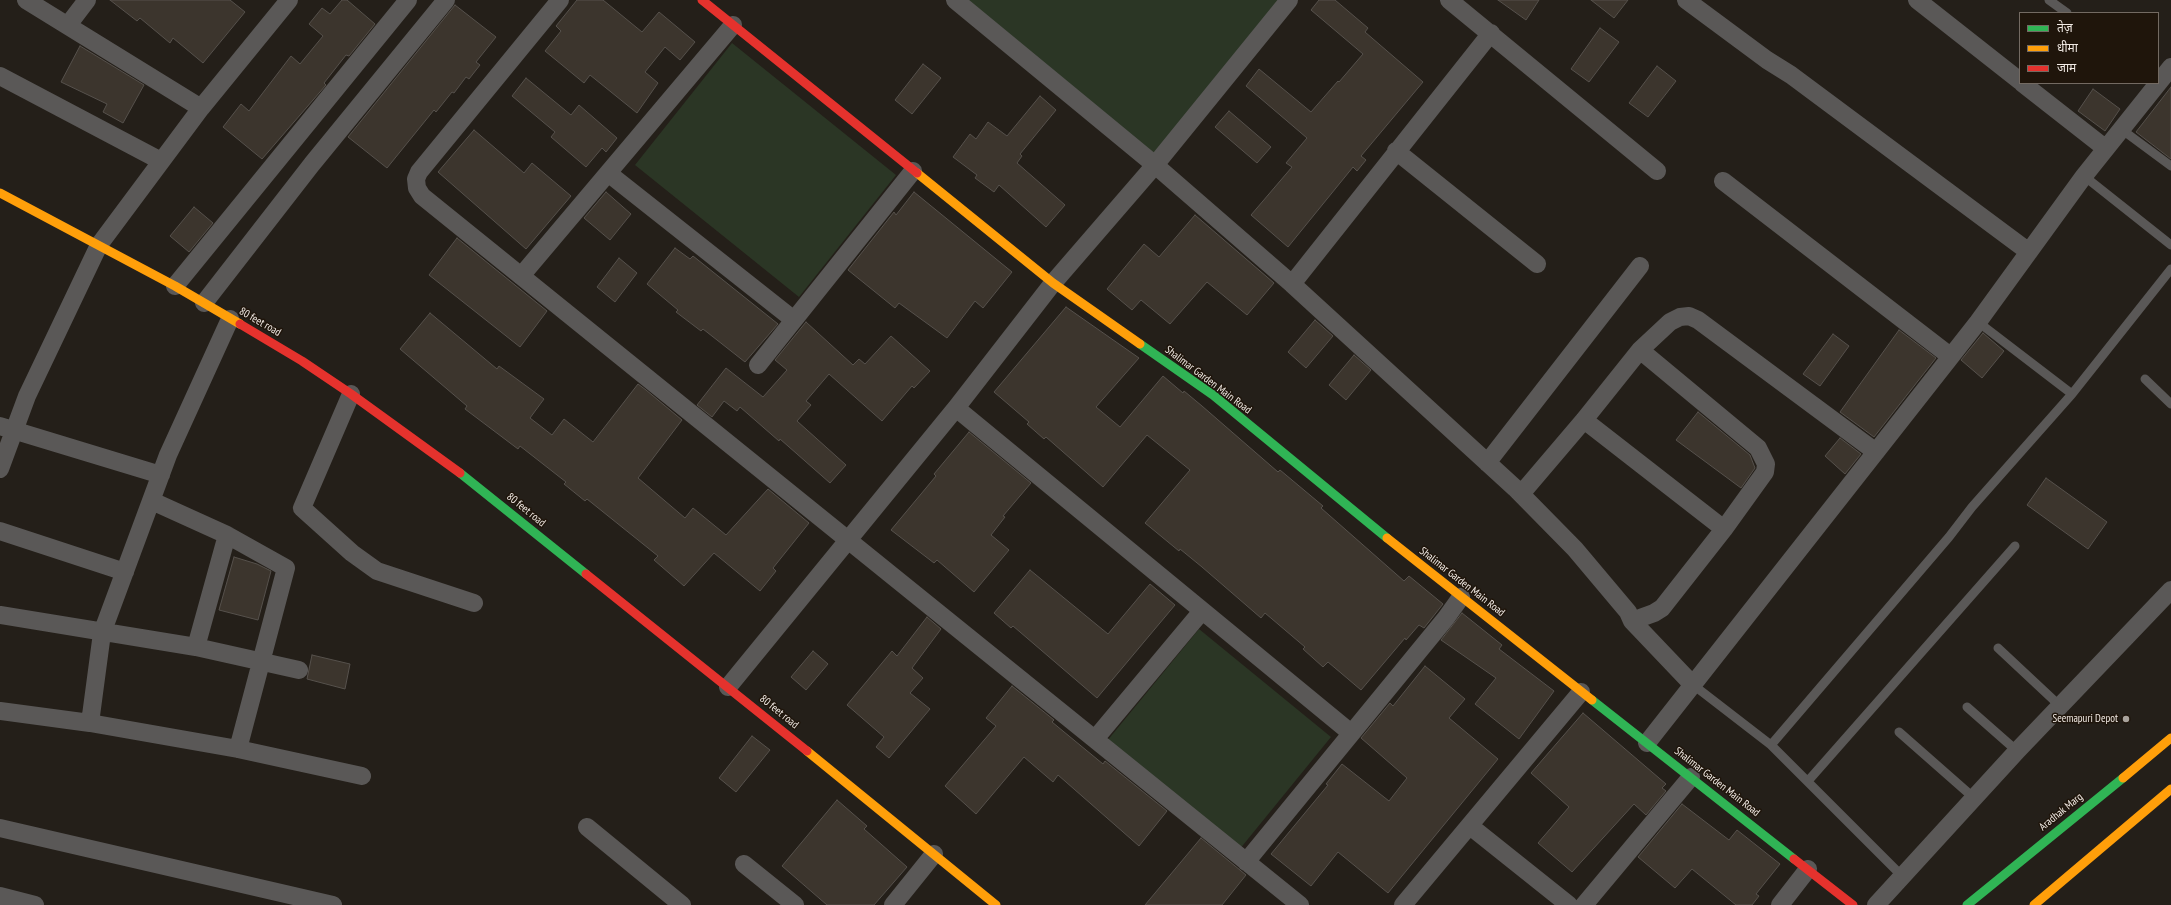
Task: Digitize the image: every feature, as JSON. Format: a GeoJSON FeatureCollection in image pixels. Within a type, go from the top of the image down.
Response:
{"type":"FeatureCollection","features":[{"type":"Feature","properties":{"kind":"street"},"geometry":{"type":"LineString","coordinates":[[26,0],[201,108]]}},
{"type":"Feature","properties":{"kind":"street"},"geometry":{"type":"LineString","coordinates":[[68,25],[87,0]]}},
{"type":"Feature","properties":{"kind":"street"},"geometry":{"type":"LineString","coordinates":[[0,469],[7,428],[27,396],[99,245],[201,108],[289,0]]}},
{"type":"Feature","properties":{"kind":"street"},"geometry":{"type":"LineString","coordinates":[[175,286],[408,0]]}},
{"type":"Feature","properties":{"kind":"street"},"geometry":{"type":"LineString","coordinates":[[204,303],[312,164],[446,0]]}},
{"type":"Feature","properties":{"kind":"street"},"geometry":{"type":"LineString","coordinates":[[560,0],[418,172],[416,179],[417,188],[422,196],[1300,905]]}},
{"type":"Feature","properties":{"kind":"street","name":"Shalimar Garden Main Road"},"geometry":{"type":"LineString","coordinates":[[702,0],[1052,283],[1212,395],[1581,692],[1853,905]]}},
{"type":"Feature","properties":{"kind":"street"},"geometry":{"type":"LineString","coordinates":[[955,0],[1155,165],[1292,284],[1521,494],[1575,549],[1628,612],[1632,621],[1692,684]]}},
{"type":"Feature","properties":{"kind":"street"},"geometry":{"type":"LineString","coordinates":[[728,687],[956,408],[1052,283],[1155,165],[1288,0]]}},
{"type":"Feature","properties":{"kind":"street"},"geometry":{"type":"LineString","coordinates":[[1450,0],[1657,171]]}},
{"type":"Feature","properties":{"kind":"street"},"geometry":{"type":"LineString","coordinates":[[1686,0],[1767,60],[1792,75],[2029,252]]}},
{"type":"Feature","properties":{"kind":"street"},"geometry":{"type":"LineString","coordinates":[[1917,0],[2019,80]]}},
{"type":"Feature","properties":{"kind":"street"},"geometry":{"type":"LineString","coordinates":[[521,276],[733,25]]}},
{"type":"Feature","properties":{"kind":"street"},"geometry":{"type":"LineString","coordinates":[[1292,284],[1491,33]]}},
{"type":"Feature","properties":{"kind":"street"},"geometry":{"type":"LineString","coordinates":[[0,76],[161,160]]}},
{"type":"Feature","properties":{"kind":"street"},"geometry":{"type":"LineString","coordinates":[[1646,743],[1978,322],[2037,239],[2105,148],[2165,78]]}},
{"type":"Feature","properties":{"kind":"street"},"geometry":{"type":"LineString","coordinates":[[2024,84],[2105,148]]}},
{"type":"Feature","properties":{"kind":"street"},"geometry":{"type":"LineString","coordinates":[[1396,151],[1537,264]]}},
{"type":"Feature","properties":{"kind":"street"},"geometry":{"type":"LineString","coordinates":[[758,365],[913,170]]}},
{"type":"Feature","properties":{"kind":"street"},"geometry":{"type":"LineString","coordinates":[[608,173],[794,320]]}},
{"type":"Feature","properties":{"kind":"street"},"geometry":{"type":"LineString","coordinates":[[1723,181],[1950,356]]}},
{"type":"Feature","properties":{"kind":"street","name":"80 feet road"},"geometry":{"type":"LineString","coordinates":[[0,193],[175,286],[302,361],[351,394],[459,472],[728,687],[996,905]]}},
{"type":"Feature","properties":{"kind":"street"},"geometry":{"type":"LineString","coordinates":[[1487,463],[1640,266]]}},
{"type":"Feature","properties":{"kind":"street"},"geometry":{"type":"LineString","coordinates":[[1521,494],[1584,420],[1640,350],[1670,322],[1680,316],[1689,316],[1698,320],[1876,452]]}},
{"type":"Feature","properties":{"kind":"street"},"geometry":{"type":"LineString","coordinates":[[90,723],[102,633],[161,475],[230,319]]}},
{"type":"Feature","properties":{"kind":"street"},"geometry":{"type":"LineString","coordinates":[[1632,621],[1654,613],[1662,608],[1724,529],[1765,472],[1766,464],[1758,448],[1640,350]]}},
{"type":"Feature","properties":{"kind":"street"},"geometry":{"type":"LineString","coordinates":[[351,394],[302,508],[352,553],[377,571],[474,603]]}},
{"type":"Feature","properties":{"kind":"street"},"geometry":{"type":"LineString","coordinates":[[956,408],[1351,733]]}},
{"type":"Feature","properties":{"kind":"street"},"geometry":{"type":"LineString","coordinates":[[1584,420],[1724,529]]}},
{"type":"Feature","properties":{"kind":"street"},"geometry":{"type":"LineString","coordinates":[[7,428],[161,475]]}},
{"type":"Feature","properties":{"kind":"street"},"geometry":{"type":"LineString","coordinates":[[152,501],[227,535],[286,568],[238,749]]}},
{"type":"Feature","properties":{"kind":"street"},"geometry":{"type":"LineString","coordinates":[[0,531],[125,572]]}},
{"type":"Feature","properties":{"kind":"street"},"geometry":{"type":"LineString","coordinates":[[196,647],[227,535]]}},
{"type":"Feature","properties":{"kind":"street"},"geometry":{"type":"LineString","coordinates":[[1876,905],[2017,751],[2171,590]]}},
{"type":"Feature","properties":{"kind":"street"},"geometry":{"type":"LineString","coordinates":[[1246,862],[1461,596]]}},
{"type":"Feature","properties":{"kind":"street"},"geometry":{"type":"LineString","coordinates":[[1095,739],[1202,611]]}},
{"type":"Feature","properties":{"kind":"street"},"geometry":{"type":"LineString","coordinates":[[0,615],[102,633],[196,647],[299,670]]}},
{"type":"Feature","properties":{"kind":"street"},"geometry":{"type":"LineString","coordinates":[[1403,905],[1581,692]]}},
{"type":"Feature","properties":{"kind":"street"},"geometry":{"type":"LineString","coordinates":[[0,711],[90,723],[238,749],[362,776]]}},
{"type":"Feature","properties":{"kind":"street","name":"Aradhak Marg"},"geometry":{"type":"LineString","coordinates":[[1966,905],[2171,738]]}},
{"type":"Feature","properties":{"kind":"street"},"geometry":{"type":"LineString","coordinates":[[1584,905],[1691,777]]}},
{"type":"Feature","properties":{"kind":"street"},"geometry":{"type":"LineString","coordinates":[[2034,905],[2171,790]]}},
{"type":"Feature","properties":{"kind":"street"},"geometry":{"type":"LineString","coordinates":[[1470,826],[1569,905]]}},
{"type":"Feature","properties":{"kind":"street"},"geometry":{"type":"LineString","coordinates":[[587,827],[682,905]]}},
{"type":"Feature","properties":{"kind":"street"},"geometry":{"type":"LineString","coordinates":[[0,828],[333,905]]}},
{"type":"Feature","properties":{"kind":"street"},"geometry":{"type":"LineString","coordinates":[[893,905],[934,854]]}},
{"type":"Feature","properties":{"kind":"street"},"geometry":{"type":"LineString","coordinates":[[744,864],[795,905]]}},
{"type":"Feature","properties":{"kind":"street"},"geometry":{"type":"LineString","coordinates":[[1780,905],[1808,869]]}},
{"type":"Feature","properties":{"kind":"street"},"geometry":{"type":"LineString","coordinates":[[0,896],[35,905]]}},
{"type":"Feature","properties":{"kind":"lane"},"geometry":{"type":"LineString","coordinates":[[2049,0],[2066,12]]}},
{"type":"Feature","properties":{"kind":"lane"},"geometry":{"type":"LineString","coordinates":[[2121,129],[2171,166]]}},
{"type":"Feature","properties":{"kind":"lane"},"geometry":{"type":"LineString","coordinates":[[2084,176],[2171,245]]}},
{"type":"Feature","properties":{"kind":"lane"},"geometry":{"type":"LineString","coordinates":[[1771,745],[1949,537],[1972,507],[2072,394],[2171,270]]}},
{"type":"Feature","properties":{"kind":"lane"},"geometry":{"type":"LineString","coordinates":[[1978,322],[2072,394]]}},
{"type":"Feature","properties":{"kind":"lane"},"geometry":{"type":"LineString","coordinates":[[2145,379],[2171,404]]}},
{"type":"Feature","properties":{"kind":"lane"},"geometry":{"type":"LineString","coordinates":[[1808,781],[2015,546]]}},
{"type":"Feature","properties":{"kind":"lane"},"geometry":{"type":"LineString","coordinates":[[1998,648],[2060,706]]}},
{"type":"Feature","properties":{"kind":"lane"},"geometry":{"type":"LineString","coordinates":[[1692,684],[1771,745],[1902,876]]}},
{"type":"Feature","properties":{"kind":"lane"},"geometry":{"type":"LineString","coordinates":[[1967,707],[2017,751]]}},
{"type":"Feature","properties":{"kind":"lane"},"geometry":{"type":"LineString","coordinates":[[1899,732],[1974,798]]}},
{"type":"Feature","properties":{"kind":"green space"},"geometry":{"type":"Polygon","coordinates":[[[955,0],[1289,0],[1155,165],[955,0]]]}},
{"type":"Feature","properties":{"kind":"green space"},"geometry":{"type":"Polygon","coordinates":[[[732,43],[896,175],[799,297],[635,165],[732,43]]]}},
{"type":"Feature","properties":{"kind":"green space"},"geometry":{"type":"Polygon","coordinates":[[[1199,629],[1331,737],[1239,850],[1107,741],[1199,629]]]}},
{"type":"Feature","properties":{"kind":"building"},"geometry":{"type":"Polygon","coordinates":[[[110,0],[230,0],[245,12],[203,63],[173,38],[170,43],[140,18],[137,21],[110,0]]]}},
{"type":"Feature","properties":{"kind":"building"},"geometry":{"type":"Polygon","coordinates":[[[342,0],[347,0],[375,24],[349,56],[346,55],[324,83],[326,85],[262,159],[223,127],[241,104],[249,111],[291,56],[300,64],[323,36],[309,24],[322,8],[330,14],[342,0]]]}},
{"type":"Feature","properties":{"kind":"building"},"geometry":{"type":"Polygon","coordinates":[[[577,0],[603,0],[642,32],[659,12],[695,42],[680,60],[665,47],[645,72],[658,83],[637,113],[590,75],[584,83],[545,51],[561,31],[556,26],[577,0]]]}},
{"type":"Feature","properties":{"kind":"building"},"geometry":{"type":"Polygon","coordinates":[[[1319,0],[1335,0],[1368,28],[1365,32],[1423,82],[1361,156],[1366,160],[1357,171],[1353,167],[1288,247],[1251,215],[1292,167],[1286,163],[1307,138],[1246,86],[1259,69],[1311,112],[1363,54],[1311,10],[1319,0]]]}},
{"type":"Feature","properties":{"kind":"building"},"geometry":{"type":"Polygon","coordinates":[[[1498,0],[1539,0],[1526,20],[1498,0]]]}},
{"type":"Feature","properties":{"kind":"building"},"geometry":{"type":"Polygon","coordinates":[[[1591,0],[1628,0],[1614,18],[1591,0]]]}},
{"type":"Feature","properties":{"kind":"building"},"geometry":{"type":"Polygon","coordinates":[[[455,5],[496,37],[476,62],[480,65],[469,79],[466,77],[454,93],[452,92],[436,112],[434,110],[387,168],[348,137],[455,5]]]}},
{"type":"Feature","properties":{"kind":"building"},"geometry":{"type":"Polygon","coordinates":[[[1600,28],[1619,42],[1589,82],[1571,69],[1600,28]]]}},
{"type":"Feature","properties":{"kind":"building"},"geometry":{"type":"Polygon","coordinates":[[[80,46],[144,85],[123,123],[103,112],[107,104],[61,82],[80,46]]]}},
{"type":"Feature","properties":{"kind":"building"},"geometry":{"type":"Polygon","coordinates":[[[923,64],[941,78],[912,114],[895,100],[923,64]]]}},
{"type":"Feature","properties":{"kind":"building"},"geometry":{"type":"Polygon","coordinates":[[[1657,66],[1676,81],[1648,117],[1629,103],[1657,66]]]}},
{"type":"Feature","properties":{"kind":"building"},"geometry":{"type":"Polygon","coordinates":[[[526,78],[571,115],[579,105],[617,138],[606,152],[602,148],[586,167],[551,137],[555,132],[512,96],[526,78]]]}},
{"type":"Feature","properties":{"kind":"building"},"geometry":{"type":"Polygon","coordinates":[[[2171,87],[2171,159],[2136,132],[2171,87]]]}},
{"type":"Feature","properties":{"kind":"building"},"geometry":{"type":"Polygon","coordinates":[[[2093,89],[2120,109],[2105,131],[2078,111],[2093,89]]]}},
{"type":"Feature","properties":{"kind":"building"},"geometry":{"type":"Polygon","coordinates":[[[1040,96],[1056,110],[1020,154],[1022,156],[1017,163],[1065,205],[1046,227],[999,185],[994,192],[975,178],[977,175],[953,157],[970,134],[976,139],[988,122],[1007,136],[1040,96]]]}},
{"type":"Feature","properties":{"kind":"building"},"geometry":{"type":"Polygon","coordinates":[[[1229,111],[1271,147],[1257,163],[1215,127],[1229,111]]]}},
{"type":"Feature","properties":{"kind":"building"},"geometry":{"type":"Polygon","coordinates":[[[474,130],[524,173],[532,163],[571,196],[526,249],[438,172],[474,130]]]}},
{"type":"Feature","properties":{"kind":"building"},"geometry":{"type":"Polygon","coordinates":[[[606,192],[631,214],[610,240],[584,218],[606,192]]]}},
{"type":"Feature","properties":{"kind":"building"},"geometry":{"type":"Polygon","coordinates":[[[914,192],[1012,272],[983,308],[975,301],[947,338],[899,303],[895,308],[848,270],[894,212],[896,215],[914,192]]]}},
{"type":"Feature","properties":{"kind":"building"},"geometry":{"type":"Polygon","coordinates":[[[194,207],[213,223],[189,252],[170,236],[194,207]]]}},
{"type":"Feature","properties":{"kind":"building"},"geometry":{"type":"Polygon","coordinates":[[[1195,215],[1274,283],[1247,315],[1207,282],[1170,324],[1141,300],[1132,310],[1107,289],[1144,244],[1159,257],[1195,215]]]}},
{"type":"Feature","properties":{"kind":"building"},"geometry":{"type":"Polygon","coordinates":[[[457,238],[547,311],[520,347],[429,275],[457,238]]]}},
{"type":"Feature","properties":{"kind":"building"},"geometry":{"type":"Polygon","coordinates":[[[675,248],[690,259],[693,256],[778,324],[745,362],[703,329],[701,331],[676,312],[678,310],[647,284],[675,248]]]}},
{"type":"Feature","properties":{"kind":"building"},"geometry":{"type":"Polygon","coordinates":[[[619,258],[637,273],[615,302],[597,287],[619,258]]]}},
{"type":"Feature","properties":{"kind":"building"},"geometry":{"type":"Polygon","coordinates":[[[1066,307],[1139,358],[1096,407],[1120,427],[1163,376],[1183,393],[1184,391],[1202,406],[1278,472],[1280,470],[1323,506],[1321,508],[1404,581],[1409,576],[1443,604],[1424,628],[1419,625],[1406,640],[1405,638],[1361,690],[1328,662],[1323,667],[1303,649],[1305,647],[1265,613],[1261,618],[1202,567],[1180,549],[1179,551],[1145,523],[1190,470],[1147,435],[1103,487],[1046,437],[1044,439],[1027,424],[1029,422],[994,392],[1066,307]]]}},
{"type":"Feature","properties":{"kind":"building"},"geometry":{"type":"Polygon","coordinates":[[[430,313],[497,369],[499,366],[544,399],[530,418],[552,435],[564,419],[593,442],[638,384],[646,390],[682,420],[638,478],[685,518],[693,508],[726,535],[768,489],[809,523],[773,568],[776,571],[760,591],[714,553],[684,586],[654,560],[658,556],[587,499],[585,501],[564,484],[566,482],[520,446],[518,449],[465,409],[467,406],[400,349],[430,313]]]}},
{"type":"Feature","properties":{"kind":"building"},"geometry":{"type":"Polygon","coordinates":[[[1315,320],[1333,336],[1306,368],[1288,352],[1315,320]]]}},
{"type":"Feature","properties":{"kind":"building"},"geometry":{"type":"Polygon","coordinates":[[[806,322],[853,365],[859,359],[865,364],[891,336],[930,371],[914,388],[912,386],[882,421],[829,374],[806,401],[811,405],[797,421],[846,465],[830,483],[780,439],[779,441],[740,407],[737,411],[724,401],[712,417],[697,405],[726,368],[763,397],[787,370],[775,360],[806,322]]]}},
{"type":"Feature","properties":{"kind":"building"},"geometry":{"type":"Polygon","coordinates":[[[1899,330],[1936,358],[1874,437],[1840,412],[1899,330]]]}},
{"type":"Feature","properties":{"kind":"building"},"geometry":{"type":"Polygon","coordinates":[[[1983,333],[2004,351],[1982,378],[1961,360],[1983,333]]]}},
{"type":"Feature","properties":{"kind":"building"},"geometry":{"type":"Polygon","coordinates":[[[1833,334],[1849,346],[1820,386],[1803,374],[1833,334]]]}},
{"type":"Feature","properties":{"kind":"building"},"geometry":{"type":"Polygon","coordinates":[[[1354,355],[1371,370],[1346,400],[1329,385],[1354,355]]]}},
{"type":"Feature","properties":{"kind":"building"},"geometry":{"type":"Polygon","coordinates":[[[1698,412],[1750,455],[1755,468],[1741,488],[1676,440],[1698,412]]]}},
{"type":"Feature","properties":{"kind":"building"},"geometry":{"type":"Polygon","coordinates":[[[969,432],[1031,483],[1003,516],[1005,517],[991,535],[1009,550],[974,592],[937,560],[934,563],[891,530],[936,476],[934,474],[969,432]]]}},
{"type":"Feature","properties":{"kind":"building"},"geometry":{"type":"Polygon","coordinates":[[[1840,438],[1861,454],[1845,474],[1825,456],[1840,438]]]}},
{"type":"Feature","properties":{"kind":"building"},"geometry":{"type":"Polygon","coordinates":[[[2046,478],[2107,522],[2088,549],[2027,505],[2046,478]]]}},
{"type":"Feature","properties":{"kind":"building"},"geometry":{"type":"Polygon","coordinates":[[[234,557],[257,564],[271,571],[258,620],[219,610],[234,557]]]}},
{"type":"Feature","properties":{"kind":"building"},"geometry":{"type":"Polygon","coordinates":[[[1030,570],[1108,634],[1150,584],[1175,605],[1097,698],[1013,626],[1011,628],[994,613],[1030,570]]]}},
{"type":"Feature","properties":{"kind":"building"},"geometry":{"type":"Polygon","coordinates":[[[1462,613],[1502,645],[1499,649],[1554,691],[1519,739],[1475,704],[1496,678],[1441,640],[1462,613]]]}},
{"type":"Feature","properties":{"kind":"building"},"geometry":{"type":"Polygon","coordinates":[[[927,617],[941,629],[912,668],[923,678],[910,693],[930,709],[889,758],[876,747],[884,737],[847,705],[892,651],[897,656],[927,617]]]}},
{"type":"Feature","properties":{"kind":"building"},"geometry":{"type":"Polygon","coordinates":[[[813,651],[828,664],[806,690],[791,677],[813,651]]]}},
{"type":"Feature","properties":{"kind":"building"},"geometry":{"type":"Polygon","coordinates":[[[312,655],[350,664],[345,689],[307,679],[312,655]]]}},
{"type":"Feature","properties":{"kind":"building"},"geometry":{"type":"Polygon","coordinates":[[[1425,666],[1465,699],[1449,718],[1498,759],[1388,893],[1338,852],[1311,886],[1271,854],[1328,785],[1326,784],[1342,764],[1389,801],[1407,778],[1361,738],[1390,703],[1393,706],[1425,666]]]}},
{"type":"Feature","properties":{"kind":"building"},"geometry":{"type":"Polygon","coordinates":[[[1012,686],[1054,720],[1052,722],[1103,764],[1105,761],[1167,811],[1139,846],[1058,775],[1053,782],[1024,757],[976,814],[945,786],[996,726],[986,718],[1012,686]]]}},
{"type":"Feature","properties":{"kind":"building"},"geometry":{"type":"Polygon","coordinates":[[[1583,713],[1666,784],[1662,788],[1666,791],[1646,815],[1634,804],[1572,872],[1538,843],[1569,807],[1531,773],[1583,713]]]}},
{"type":"Feature","properties":{"kind":"building"},"geometry":{"type":"Polygon","coordinates":[[[752,736],[770,750],[736,792],[719,778],[752,736]]]}},
{"type":"Feature","properties":{"kind":"building"},"geometry":{"type":"Polygon","coordinates":[[[837,800],[867,826],[864,829],[907,867],[874,905],[827,905],[782,866],[837,800]]]}},
{"type":"Feature","properties":{"kind":"building"},"geometry":{"type":"Polygon","coordinates":[[[1682,804],[1729,840],[1737,830],[1780,864],[1756,894],[1759,896],[1752,905],[1736,905],[1692,869],[1675,888],[1638,857],[1682,804]]]}},
{"type":"Feature","properties":{"kind":"building"},"geometry":{"type":"Polygon","coordinates":[[[1201,838],[1246,875],[1222,905],[1145,905],[1201,838]]]}},
{"type":"Feature","properties":{"kind":"traffic: fast"},"geometry":{"type":"LineString","coordinates":[[1140,344],[1213,395],[1387,538]]}},
{"type":"Feature","properties":{"kind":"traffic: fast"},"geometry":{"type":"LineString","coordinates":[[460,473],[586,574]]}},
{"type":"Feature","properties":{"kind":"traffic: fast"},"geometry":{"type":"LineString","coordinates":[[1592,700],[1794,859]]}},
{"type":"Feature","properties":{"kind":"traffic: fast"},"geometry":{"type":"LineString","coordinates":[[1967,905],[2123,778]]}},
{"type":"Feature","properties":{"kind":"traffic: slow"},"geometry":{"type":"LineString","coordinates":[[917,173],[1053,283],[1140,344]]}},
{"type":"Feature","properties":{"kind":"traffic: slow"},"geometry":{"type":"LineString","coordinates":[[0,193],[175,286],[240,324]]}},
{"type":"Feature","properties":{"kind":"traffic: slow"},"geometry":{"type":"LineString","coordinates":[[1387,538],[1592,700]]}},
{"type":"Feature","properties":{"kind":"traffic: slow"},"geometry":{"type":"LineString","coordinates":[[2123,778],[2171,738]]}},
{"type":"Feature","properties":{"kind":"traffic: slow"},"geometry":{"type":"LineString","coordinates":[[807,751],[996,905]]}},
{"type":"Feature","properties":{"kind":"traffic: slow"},"geometry":{"type":"LineString","coordinates":[[2034,905],[2171,789]]}},
{"type":"Feature","properties":{"kind":"traffic: jam"},"geometry":{"type":"LineString","coordinates":[[702,0],[917,173]]}},
{"type":"Feature","properties":{"kind":"traffic: jam"},"geometry":{"type":"LineString","coordinates":[[240,324],[302,361],[351,394],[460,473]]}},
{"type":"Feature","properties":{"kind":"traffic: jam"},"geometry":{"type":"LineString","coordinates":[[586,574],[807,751]]}},
{"type":"Feature","properties":{"kind":"traffic: jam"},"geometry":{"type":"LineString","coordinates":[[1794,859],[1853,905]]}},
{"type":"Feature","properties":{"kind":"place","name":"Seemapuri Depot"},"geometry":{"type":"Point","coordinates":[2126,719]}}]}
